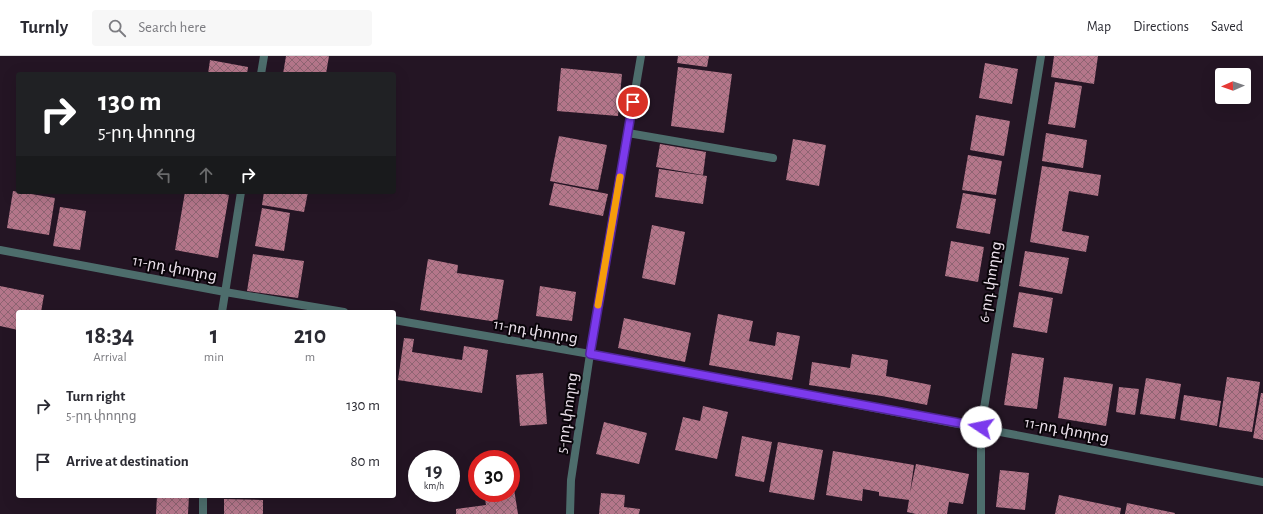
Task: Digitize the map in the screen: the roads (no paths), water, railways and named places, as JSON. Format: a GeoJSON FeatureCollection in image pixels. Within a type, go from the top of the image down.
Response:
{"type":"FeatureCollection","features":[{"type":"Feature","properties":{"kind":"street"},"geometry":{"type":"LineString","coordinates":[[261,72],[264,56]]}},
{"type":"Feature","properties":{"kind":"street","name":"5-րդ փողոց"},"geometry":{"type":"LineString","coordinates":[[570,514],[571,480],[590,354],[641,56]]}},
{"type":"Feature","properties":{"kind":"street","name":"6-րդ փողոց"},"geometry":{"type":"LineString","coordinates":[[981,514],[981,427],[1041,56]]}},
{"type":"Feature","properties":{"kind":"street"},"geometry":{"type":"LineString","coordinates":[[628,134],[773,158]]}},
{"type":"Feature","properties":{"kind":"street"},"geometry":{"type":"LineString","coordinates":[[222,310],[241,194]]}},
{"type":"Feature","properties":{"kind":"street","name":"11-րդ փողոց"},"geometry":{"type":"LineString","coordinates":[[0,250],[225,292],[332,310]]}},
{"type":"Feature","properties":{"kind":"street","name":"11-րդ փողոց"},"geometry":{"type":"LineString","coordinates":[[396,320],[590,354],[981,427],[1263,482]]}},
{"type":"Feature","properties":{"kind":"street"},"geometry":{"type":"LineString","coordinates":[[203,498],[203,514]]}}]}
